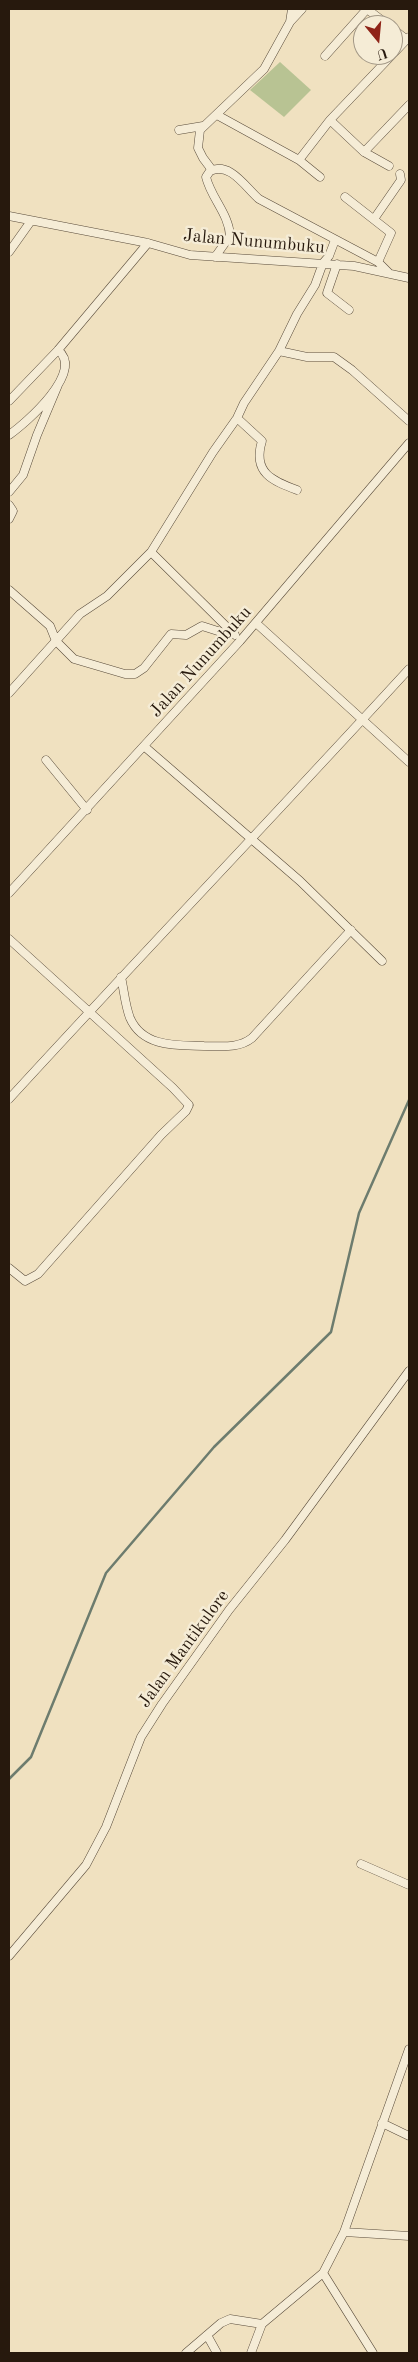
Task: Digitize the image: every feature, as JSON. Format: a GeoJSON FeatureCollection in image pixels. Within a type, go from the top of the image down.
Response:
{"type":"FeatureCollection","features":[{"type":"Feature","properties":{"kind":"street"},"geometry":{"type":"LineString","coordinates":[[290,22],[292,9]]}},
{"type":"Feature","properties":{"kind":"street"},"geometry":{"type":"LineString","coordinates":[[212,170],[198,148],[199,134],[203,126],[217,115],[264,69],[290,22],[302,9]]}},
{"type":"Feature","properties":{"kind":"street"},"geometry":{"type":"LineString","coordinates":[[325,56],[367,9]]}},
{"type":"Feature","properties":{"kind":"street"},"geometry":{"type":"LineString","coordinates":[[299,160],[330,120],[382,65]]}},
{"type":"Feature","properties":{"kind":"street"},"geometry":{"type":"LineString","coordinates":[[364,152],[409,105]]}},
{"type":"Feature","properties":{"kind":"street"},"geometry":{"type":"LineString","coordinates":[[217,115],[299,160],[320,176]]}},
{"type":"Feature","properties":{"kind":"street"},"geometry":{"type":"LineString","coordinates":[[330,120],[364,152],[389,166]]}},
{"type":"Feature","properties":{"kind":"street"},"geometry":{"type":"LineString","coordinates":[[179,130],[203,126]]}},
{"type":"Feature","properties":{"kind":"street"},"geometry":{"type":"LineString","coordinates":[[214,257],[230,236],[226,220],[212,196],[208,183],[207,175],[212,170],[218,168],[243,182],[249,191],[259,199],[378,262],[389,273]]}},
{"type":"Feature","properties":{"kind":"street"},"geometry":{"type":"LineString","coordinates":[[374,219],[401,180],[400,174]]}},
{"type":"Feature","properties":{"kind":"street"},"geometry":{"type":"LineString","coordinates":[[345,197],[391,233],[378,262]]}},
{"type":"Feature","properties":{"kind":"street","name":"Jalan Nunumbuku"},"geometry":{"type":"LineString","coordinates":[[9,216],[148,243],[190,255],[337,264],[409,278]]}},
{"type":"Feature","properties":{"kind":"street"},"geometry":{"type":"LineString","coordinates":[[9,252],[31,221]]}},
{"type":"Feature","properties":{"kind":"street"},"geometry":{"type":"LineString","coordinates":[[9,692],[80,614],[107,596],[151,552],[213,452],[237,418],[244,402],[279,351],[297,314],[315,286],[323,263],[329,256],[335,240]]}},
{"type":"Feature","properties":{"kind":"street"},"geometry":{"type":"LineString","coordinates":[[9,401],[58,350],[148,243]]}},
{"type":"Feature","properties":{"kind":"street"},"geometry":{"type":"LineString","coordinates":[[337,264],[327,293],[349,310]]}},
{"type":"Feature","properties":{"kind":"street"},"geometry":{"type":"LineString","coordinates":[[9,492],[23,475],[36,435],[66,362],[65,356],[58,350]]}},
{"type":"Feature","properties":{"kind":"street"},"geometry":{"type":"LineString","coordinates":[[279,351],[307,357],[334,357],[360,376],[409,421]]}},
{"type":"Feature","properties":{"kind":"street"},"geometry":{"type":"LineString","coordinates":[[9,435],[34,416],[58,385]]}},
{"type":"Feature","properties":{"kind":"street"},"geometry":{"type":"LineString","coordinates":[[237,418],[262,441],[261,460],[264,473],[274,481],[297,490]]}},
{"type":"Feature","properties":{"kind":"street","name":"Jalan Nunumbuku"},"geometry":{"type":"LineString","coordinates":[[9,894],[240,641],[407,448]]}},
{"type":"Feature","properties":{"kind":"street"},"geometry":{"type":"LineString","coordinates":[[9,504],[13,511],[9,519]]}},
{"type":"Feature","properties":{"kind":"street"},"geometry":{"type":"LineString","coordinates":[[151,552],[240,641]]}},
{"type":"Feature","properties":{"kind":"street"},"geometry":{"type":"LineString","coordinates":[[9,590],[50,626],[56,641],[74,659],[132,674],[144,668],[171,634],[186,635],[202,626],[224,633],[234,633]]}},
{"type":"Feature","properties":{"kind":"street"},"geometry":{"type":"LineString","coordinates":[[256,623],[409,762]]}},
{"type":"Feature","properties":{"kind":"street"},"geometry":{"type":"LineString","coordinates":[[9,1099],[88,1011],[252,839],[409,669]]}},
{"type":"Feature","properties":{"kind":"street"},"geometry":{"type":"LineString","coordinates":[[145,747],[252,839],[382,961]]}},
{"type":"Feature","properties":{"kind":"street"},"geometry":{"type":"LineString","coordinates":[[46,760],[87,810]]}},
{"type":"Feature","properties":{"kind":"street"},"geometry":{"type":"LineString","coordinates":[[121,977],[131,1019],[145,1036],[157,1042],[180,1046],[240,1045],[252,1038],[351,930]]}},
{"type":"Feature","properties":{"kind":"street"},"geometry":{"type":"LineString","coordinates":[[9,940],[187,1101],[188,1109],[161,1135],[38,1274],[25,1281],[9,1268]]}},
{"type":"Feature","properties":{"kind":"street","name":"Jalan Mantikulore"},"geometry":{"type":"LineString","coordinates":[[9,1956],[73,1882],[93,1854],[106,1827],[141,1738],[162,1704],[229,1610],[285,1540],[409,1371]]}},
{"type":"Feature","properties":{"kind":"street"},"geometry":{"type":"LineString","coordinates":[[360,1864],[409,1885]]}},
{"type":"Feature","properties":{"kind":"street"},"geometry":{"type":"LineString","coordinates":[[251,2353],[262,2324],[323,2273],[344,2232],[409,2050]]}},
{"type":"Feature","properties":{"kind":"street"},"geometry":{"type":"LineString","coordinates":[[382,2123],[409,2136]]}},
{"type":"Feature","properties":{"kind":"street"},"geometry":{"type":"LineString","coordinates":[[344,2232],[409,2236]]}},
{"type":"Feature","properties":{"kind":"street"},"geometry":{"type":"LineString","coordinates":[[323,2273],[374,2353]]}},
{"type":"Feature","properties":{"kind":"street"},"geometry":{"type":"LineString","coordinates":[[186,2353],[221,2323],[230,2319],[262,2324]]}},
{"type":"Feature","properties":{"kind":"street"},"geometry":{"type":"LineString","coordinates":[[207,2335],[217,2353]]}},
{"type":"Feature","properties":{"kind":"green space"},"geometry":{"type":"Polygon","coordinates":[[[280,62],[311,90],[284,117],[250,90],[280,62]]]}},
{"type":"Feature","properties":{"kind":"waterway"},"geometry":{"type":"LineString","coordinates":[[9,1779],[31,1757],[106,1573],[214,1447],[331,1332],[359,1213],[409,1100]]}}]}
